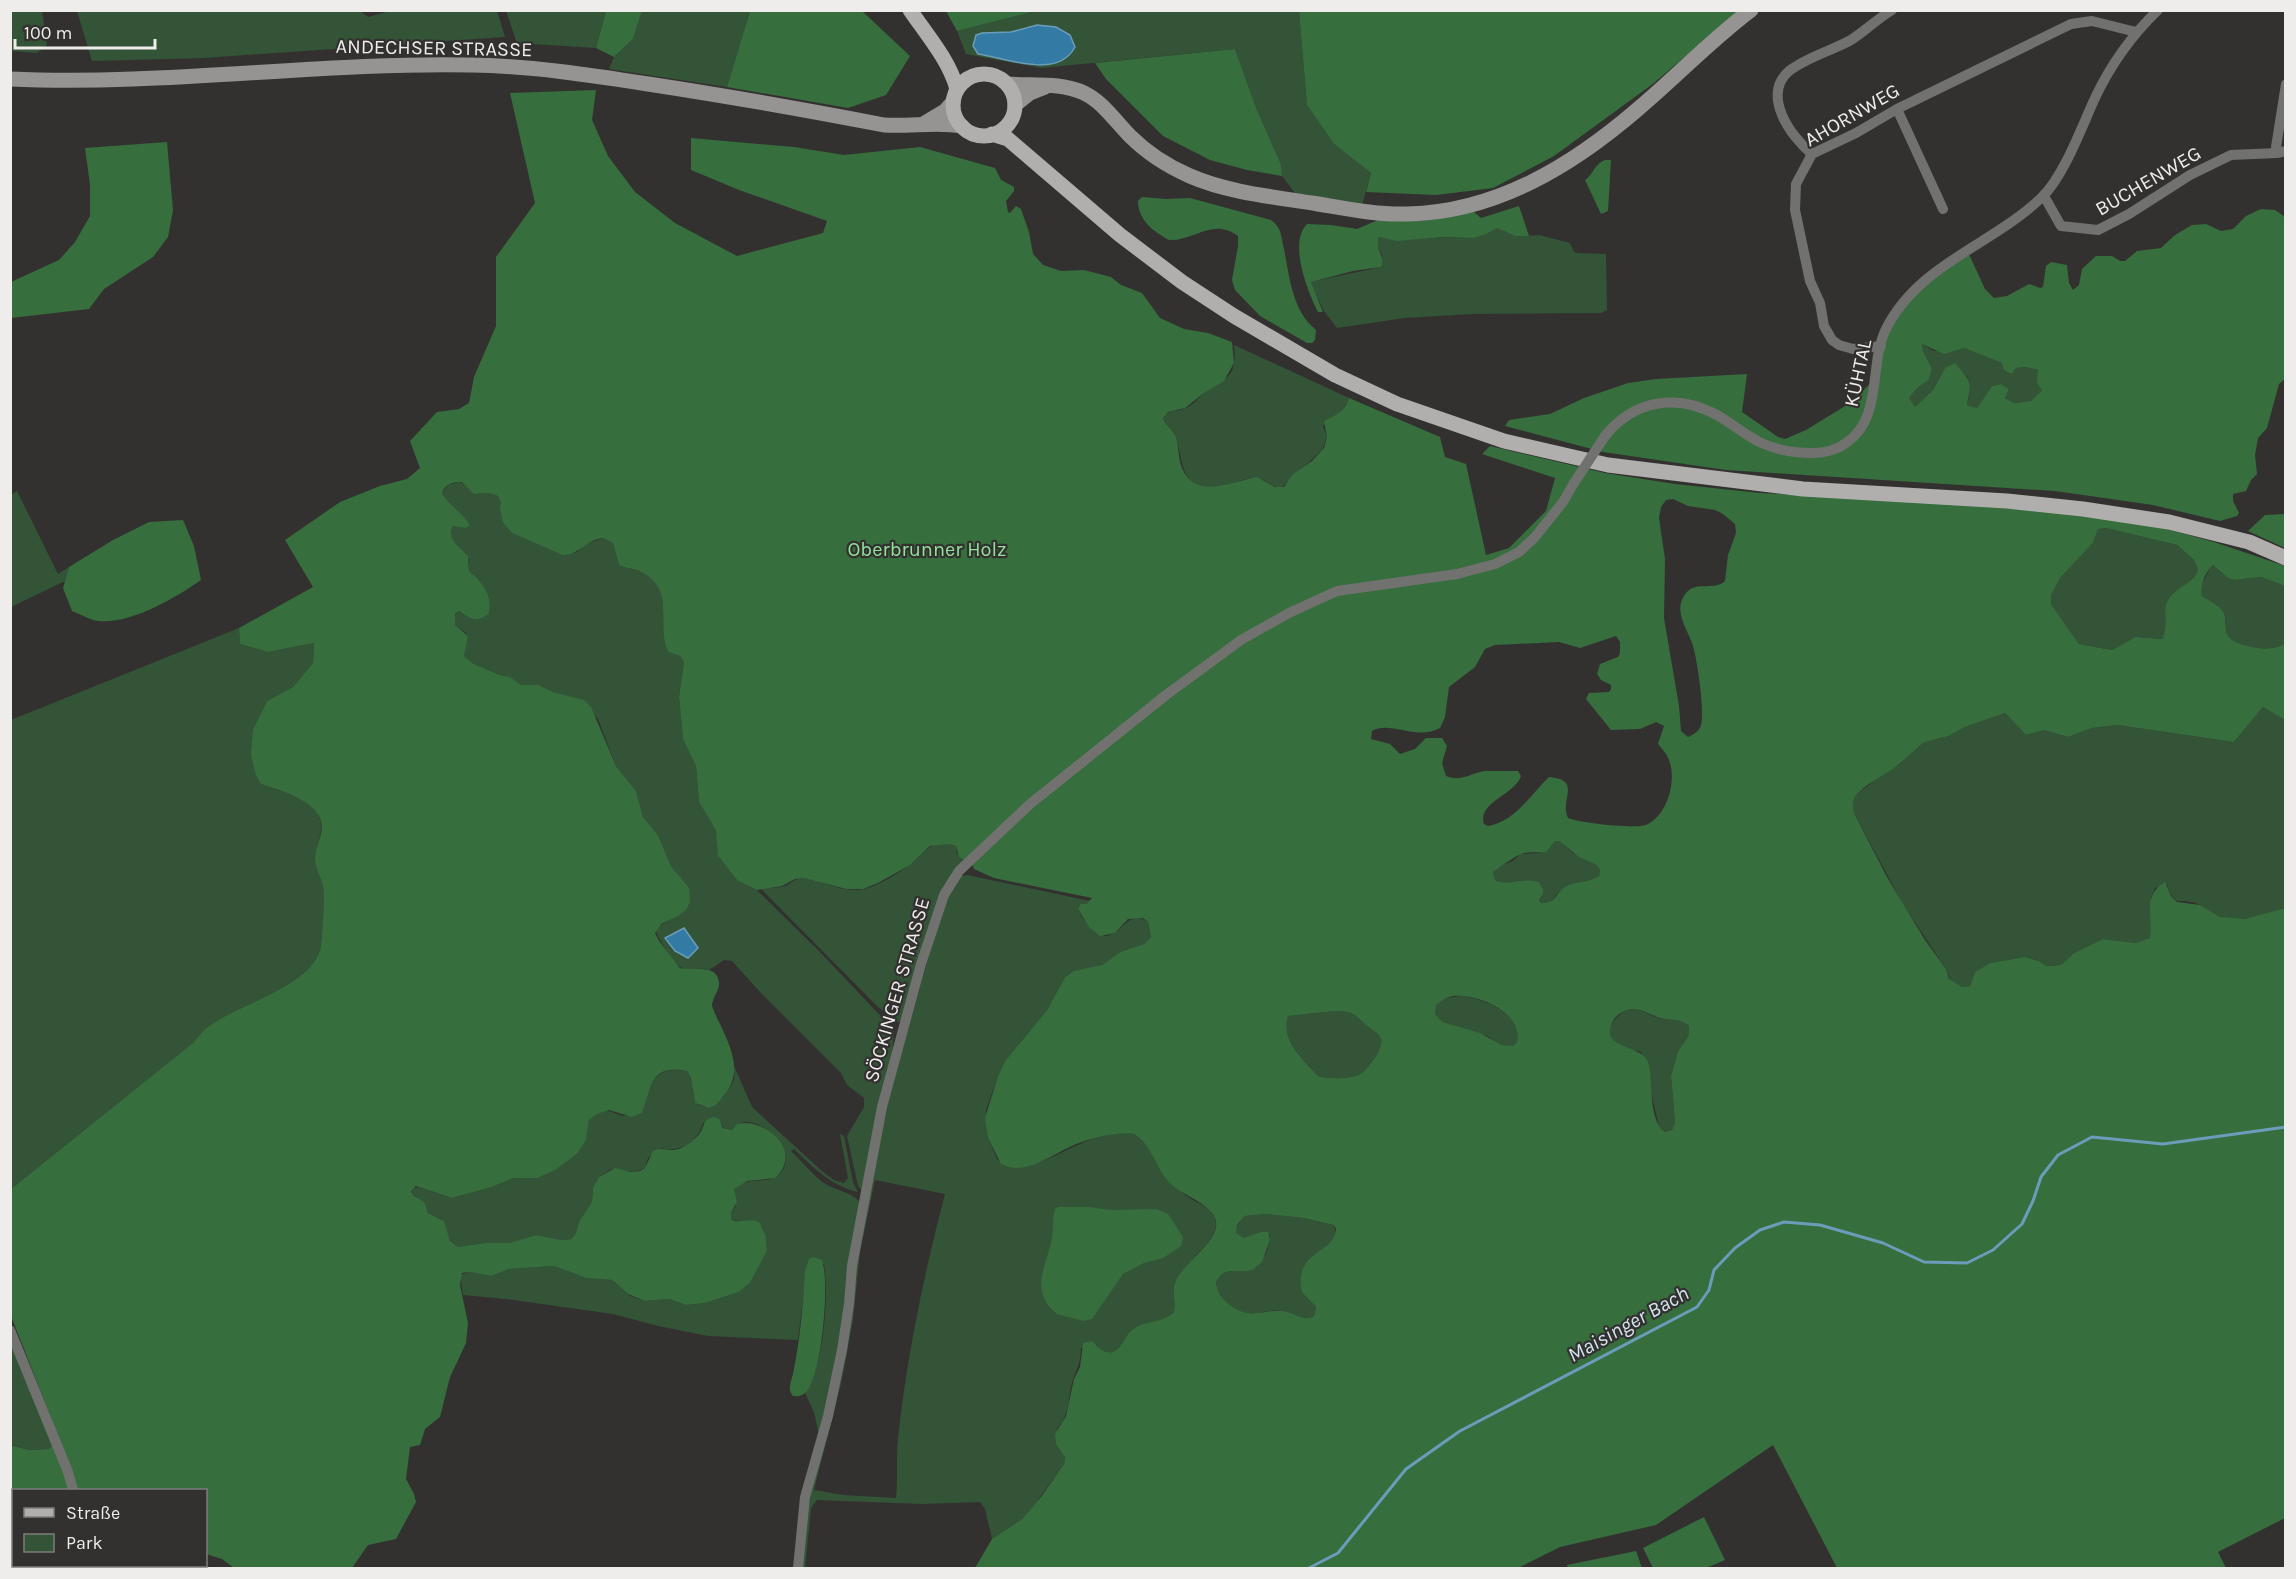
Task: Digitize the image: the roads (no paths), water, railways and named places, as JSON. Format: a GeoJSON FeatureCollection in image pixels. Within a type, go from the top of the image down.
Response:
{"type":"FeatureCollection","features":[{"type":"Feature","properties":{"kind":"main road"},"geometry":{"type":"LineString","coordinates":[[910,10],[942,56],[955,96],[954,111],[962,126],[976,134],[993,134],[1008,140],[1120,235],[1182,282],[1244,322],[1335,375],[1397,404],[1504,441],[1608,465],[1803,489],[2007,501],[2084,509],[2169,522],[2249,542],[2286,558]]}},
{"type":"Feature","properties":{"kind":"main road"},"geometry":{"type":"LineString","coordinates":[[955,96],[968,78],[975,75],[993,75],[1007,84],[1060,86],[1083,93],[1102,106],[1129,135],[1151,154],[1175,169],[1196,178],[1255,193],[1359,211],[1434,213],[1459,209],[1501,197],[1577,158],[1639,108],[1751,10]]}},
{"type":"Feature","properties":{"kind":"main road"},"geometry":{"type":"LineString","coordinates":[[942,56],[975,75]]}},
{"type":"Feature","properties":{"kind":"main road","name":"ANDECHSER STRASSE"},"geometry":{"type":"LineString","coordinates":[[10,79],[114,79],[397,64],[475,65],[566,71],[696,91],[884,125],[925,123],[962,126]]}},
{"type":"Feature","properties":{"kind":"main road"},"geometry":{"type":"LineString","coordinates":[[1007,84],[1014,98],[1013,112],[1022,141],[1050,174]]}},
{"type":"Feature","properties":{"kind":"main road"},"geometry":{"type":"LineString","coordinates":[[993,134],[1000,131],[1030,93],[1047,86]]}},
{"type":"Feature","properties":{"kind":"main road","name":"ANDECHSER STRASSE"},"geometry":{"type":"LineString","coordinates":[[925,123],[945,111],[955,96]]}},
{"type":"Feature","properties":{"kind":"street"},"geometry":{"type":"LineString","coordinates":[[1812,154],[1783,118],[1779,95],[1783,78],[1804,62],[1852,39],[1892,10]]}},
{"type":"Feature","properties":{"kind":"street","name":"KÜHTAL"},"geometry":{"type":"LineString","coordinates":[[1496,564],[1519,552],[1535,537],[1554,514],[1605,436],[1614,425],[1637,408],[1670,401],[1709,411],[1762,443],[1787,452],[1818,453],[1846,444],[1866,421],[1885,332],[1902,305],[1915,290],[1948,262],[2044,196],[2058,174],[2111,68],[2136,32],[2158,10]]}},
{"type":"Feature","properties":{"kind":"street","name":"AHORNWEG"},"geometry":{"type":"LineString","coordinates":[[1881,346],[1853,348],[1839,345],[1832,340],[1826,330],[1820,303],[1811,284],[1795,210],[1796,184],[1812,154],[1856,133],[1897,109],[2076,22],[2092,21],[2136,32]]}},
{"type":"Feature","properties":{"kind":"street"},"geometry":{"type":"LineString","coordinates":[[2281,152],[2276,147],[2286,84]]}},
{"type":"Feature","properties":{"kind":"street"},"geometry":{"type":"LineString","coordinates":[[1897,109],[1943,210]]}},
{"type":"Feature","properties":{"kind":"street","name":"BUCHENWEG"},"geometry":{"type":"LineString","coordinates":[[2044,196],[2061,226],[2098,230],[2129,214],[2190,174],[2232,155],[2281,152]]}},
{"type":"Feature","properties":{"kind":"street","name":"SÖCKINGER STRASSE"},"geometry":{"type":"LineString","coordinates":[[798,1569],[805,1497],[828,1416],[837,1372],[849,1304],[852,1266],[882,1107],[921,964],[944,895],[958,871],[1030,804],[1166,695],[1241,640],[1263,627],[1337,591],[1456,574],[1496,564]]}},
{"type":"Feature","properties":{"kind":"street"},"geometry":{"type":"LineString","coordinates":[[10,1330],[68,1472],[72,1489]]}},
{"type":"Feature","properties":{"kind":"water"},"geometry":{"type":"Polygon","coordinates":[[[1037,25],[1056,27],[1070,35],[1075,47],[1067,57],[1056,63],[1044,65],[978,54],[973,46],[976,35],[982,33],[1011,32],[1037,25]]]}},
{"type":"Feature","properties":{"kind":"water"},"geometry":{"type":"Polygon","coordinates":[[[684,928],[698,948],[688,958],[675,951],[665,938],[684,928]]]}},
{"type":"Feature","properties":{"kind":"waterway","name":"Maisinger Bach"},"geometry":{"type":"LineString","coordinates":[[1309,1568],[1338,1553],[1406,1469],[1460,1431],[1697,1307],[1709,1290],[1714,1270],[1735,1248],[1760,1230],[1784,1222],[1820,1225],[1883,1243],[1924,1262],[1967,1263],[1993,1250],[2022,1224],[2041,1177],[2058,1155],[2092,1137],[2163,1144],[2286,1127]]}},
{"type":"Feature","properties":{"kind":"park label","name":"Oberbrunner Holz"},"geometry":{"type":"Point","coordinates":[927,549]}}]}
